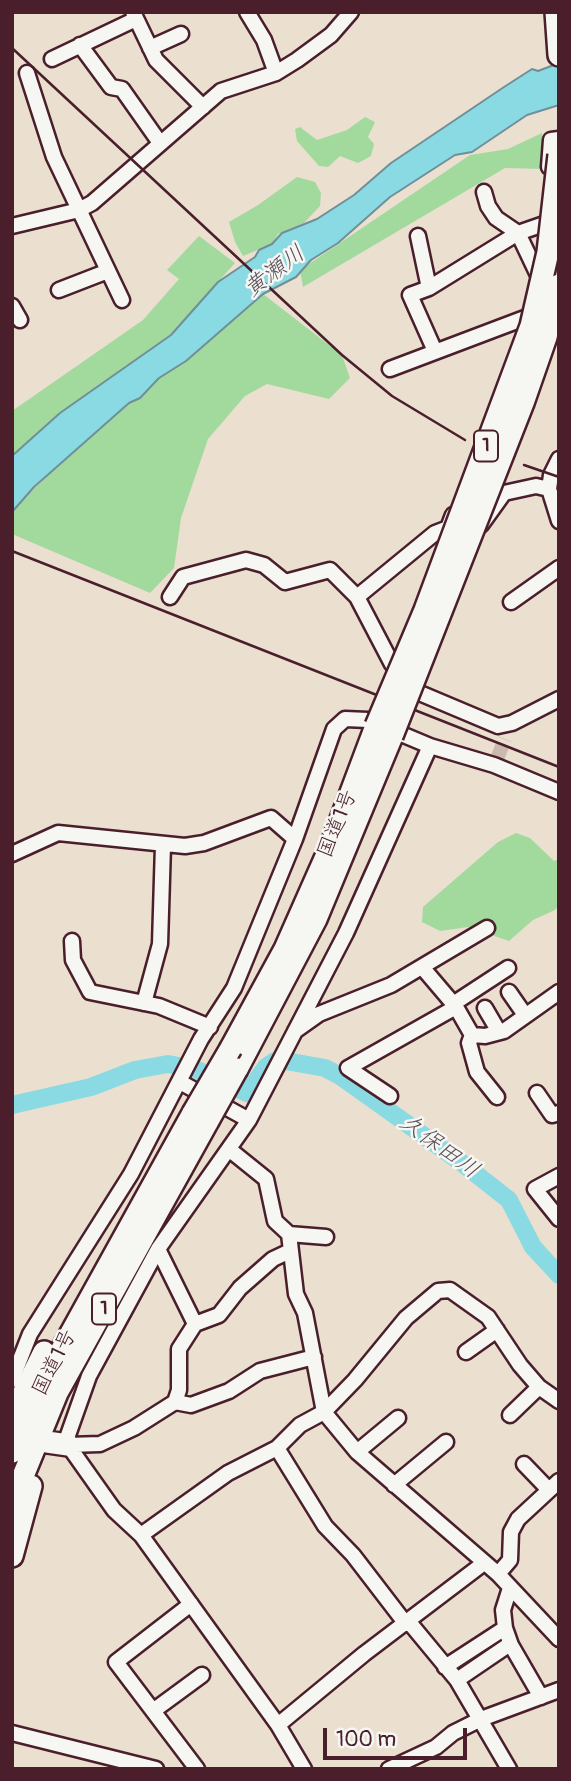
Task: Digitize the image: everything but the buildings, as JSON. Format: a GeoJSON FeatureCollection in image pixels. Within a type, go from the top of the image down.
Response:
{"type":"FeatureCollection","features":[{"type":"Feature","properties":{"kind":"highway"},"geometry":{"type":"LineString","coordinates":[[556,12],[559,55]]}},
{"type":"Feature","properties":{"kind":"highway","name":"国道1号"},"geometry":{"type":"LineString","coordinates":[[12,1452],[51,1368],[119,1246],[201,1117],[237,1069],[316,919],[425,610],[531,326],[548,252],[559,155]]}},
{"type":"Feature","properties":{"kind":"highway","name":"国道1号"},"geometry":{"type":"LineString","coordinates":[[12,1503],[40,1429],[201,1117],[231,1048],[285,948],[384,731],[523,402],[546,337],[559,285]]}},
{"type":"Feature","properties":{"kind":"highway"},"geometry":{"type":"LineString","coordinates":[[12,1416],[37,1363],[103,1256],[119,1246]]}},
{"type":"Feature","properties":{"kind":"highway"},"geometry":{"type":"LineString","coordinates":[[12,1556],[30,1486],[58,1443],[86,1340]]}},
{"type":"Feature","properties":{"kind":"street"},"geometry":{"type":"LineString","coordinates":[[247,12],[264,40],[276,73]]}},
{"type":"Feature","properties":{"kind":"street"},"geometry":{"type":"LineString","coordinates":[[12,226],[79,210],[92,202],[160,143],[189,122],[203,107],[233,85],[276,73],[331,35],[351,12]]}},
{"type":"Feature","properties":{"kind":"street"},"geometry":{"type":"LineString","coordinates":[[52,59],[135,16],[156,60],[203,107]]}},
{"type":"Feature","properties":{"kind":"street"},"geometry":{"type":"LineString","coordinates":[[150,48],[181,34]]}},
{"type":"Feature","properties":{"kind":"street"},"geometry":{"type":"LineString","coordinates":[[80,45],[111,87],[122,89],[160,143]]}},
{"type":"Feature","properties":{"kind":"street"},"geometry":{"type":"LineString","coordinates":[[27,73],[54,157],[122,300]]}},
{"type":"Feature","properties":{"kind":"street"},"geometry":{"type":"LineString","coordinates":[[559,139],[551,140],[537,273],[509,369],[392,664],[390,681],[498,726],[512,723],[559,699]]}},
{"type":"Feature","properties":{"kind":"street"},"geometry":{"type":"LineString","coordinates":[[484,192],[488,206],[496,218],[518,233],[537,273]]}},
{"type":"Feature","properties":{"kind":"street"},"geometry":{"type":"LineString","coordinates":[[434,349],[410,296],[429,288],[518,233],[544,224]]}},
{"type":"Feature","properties":{"kind":"street"},"geometry":{"type":"LineString","coordinates":[[418,236],[429,288]]}},
{"type":"Feature","properties":{"kind":"street"},"geometry":{"type":"LineString","coordinates":[[59,290],[108,271]]}},
{"type":"Feature","properties":{"kind":"street"},"geometry":{"type":"LineString","coordinates":[[390,369],[434,349],[559,305]]}},
{"type":"Feature","properties":{"kind":"street"},"geometry":{"type":"LineString","coordinates":[[12,306],[20,320]]}},
{"type":"Feature","properties":{"kind":"street"},"geometry":{"type":"LineString","coordinates":[[559,459],[551,475],[550,489],[559,521]]}},
{"type":"Feature","properties":{"kind":"street"},"geometry":{"type":"LineString","coordinates":[[481,527],[504,493],[536,486],[550,489]]}},
{"type":"Feature","properties":{"kind":"street"},"geometry":{"type":"LineString","coordinates":[[356,597],[435,533],[448,527]]}},
{"type":"Feature","properties":{"kind":"street"},"geometry":{"type":"LineString","coordinates":[[170,597],[183,577],[246,560],[264,565],[285,582],[330,570],[356,597],[392,664]]}},
{"type":"Feature","properties":{"kind":"street"},"geometry":{"type":"LineString","coordinates":[[511,602],[559,568]]}},
{"type":"Feature","properties":{"kind":"street"},"geometry":{"type":"LineString","coordinates":[[12,1380],[16,1360],[30,1334],[131,1174],[210,1027],[234,988],[295,839],[334,729],[345,719],[368,720],[430,746],[495,762],[559,792]]}},
{"type":"Feature","properties":{"kind":"street"},"geometry":{"type":"LineString","coordinates":[[505,739],[512,723]]}},
{"type":"Feature","properties":{"kind":"street"},"geometry":{"type":"LineString","coordinates":[[58,1443],[89,1376],[158,1249],[177,1218],[230,1150],[249,1120],[346,933],[430,746]]}},
{"type":"Feature","properties":{"kind":"street"},"geometry":{"type":"LineString","coordinates":[[12,854],[58,833],[163,845],[204,842],[271,818],[295,839]]}},
{"type":"Feature","properties":{"kind":"street"},"geometry":{"type":"LineString","coordinates":[[144,1003],[160,944],[163,845]]}},
{"type":"Feature","properties":{"kind":"street"},"geometry":{"type":"LineString","coordinates":[[294,1031],[319,1014],[391,985],[487,928]]}},
{"type":"Feature","properties":{"kind":"street"},"geometry":{"type":"LineString","coordinates":[[72,941],[73,960],[90,992],[144,1003],[210,1027]]}},
{"type":"Feature","properties":{"kind":"street"},"geometry":{"type":"LineString","coordinates":[[422,967],[454,1005],[472,1035]]}},
{"type":"Feature","properties":{"kind":"street"},"geometry":{"type":"LineString","coordinates":[[390,1096],[348,1068],[454,1005],[508,968]]}},
{"type":"Feature","properties":{"kind":"street"},"geometry":{"type":"LineString","coordinates":[[509,992],[525,1015]]}},
{"type":"Feature","properties":{"kind":"street"},"geometry":{"type":"LineString","coordinates":[[472,1035],[485,1036],[499,1032],[559,992]]}},
{"type":"Feature","properties":{"kind":"street"},"geometry":{"type":"LineString","coordinates":[[485,1008],[499,1032]]}},
{"type":"Feature","properties":{"kind":"street"},"geometry":{"type":"LineString","coordinates":[[472,1035],[469,1043],[477,1072],[497,1097]]}},
{"type":"Feature","properties":{"kind":"street"},"geometry":{"type":"LineString","coordinates":[[186,1071],[249,1120]]}},
{"type":"Feature","properties":{"kind":"street"},"geometry":{"type":"LineString","coordinates":[[537,1093],[552,1115],[559,1113]]}},
{"type":"Feature","properties":{"kind":"street"},"geometry":{"type":"LineString","coordinates":[[230,1150],[266,1179],[275,1221],[289,1234],[326,1237]]}},
{"type":"Feature","properties":{"kind":"street"},"geometry":{"type":"LineString","coordinates":[[559,1176],[535,1189],[559,1219]]}},
{"type":"Feature","properties":{"kind":"street"},"geometry":{"type":"LineString","coordinates":[[289,1234],[296,1294],[305,1313],[324,1412],[357,1452],[498,1574],[559,1639]]}},
{"type":"Feature","properties":{"kind":"street"},"geometry":{"type":"LineString","coordinates":[[158,1249],[195,1324]]}},
{"type":"Feature","properties":{"kind":"street"},"geometry":{"type":"LineString","coordinates":[[58,1443],[100,1444],[134,1428],[175,1402],[179,1390],[179,1349],[195,1324],[219,1315],[240,1289],[273,1259],[290,1251]]}},
{"type":"Feature","properties":{"kind":"street"},"geometry":{"type":"LineString","coordinates":[[141,1535],[228,1473],[277,1448],[300,1425],[324,1412],[355,1380],[406,1318],[438,1291],[450,1290],[488,1317],[520,1366],[539,1387],[559,1401]]}},
{"type":"Feature","properties":{"kind":"street"},"geometry":{"type":"LineString","coordinates":[[466,1352],[497,1330]]}},
{"type":"Feature","properties":{"kind":"street"},"geometry":{"type":"LineString","coordinates":[[175,1402],[191,1405],[229,1391],[260,1371],[314,1357]]}},
{"type":"Feature","properties":{"kind":"street"},"geometry":{"type":"LineString","coordinates":[[510,1415],[539,1387]]}},
{"type":"Feature","properties":{"kind":"street"},"geometry":{"type":"LineString","coordinates":[[357,1452],[398,1418]]}},
{"type":"Feature","properties":{"kind":"street"},"geometry":{"type":"LineString","coordinates":[[394,1485],[446,1442]]}},
{"type":"Feature","properties":{"kind":"street"},"geometry":{"type":"LineString","coordinates":[[58,1443],[114,1510],[141,1535],[278,1725],[304,1769]]}},
{"type":"Feature","properties":{"kind":"street"},"geometry":{"type":"LineString","coordinates":[[277,1448],[325,1526],[353,1555],[457,1680],[509,1769]]}},
{"type":"Feature","properties":{"kind":"street"},"geometry":{"type":"LineString","coordinates":[[498,1574],[510,1560],[511,1532],[518,1519],[554,1485],[524,1464]]}},
{"type":"Feature","properties":{"kind":"street"},"geometry":{"type":"LineString","coordinates":[[278,1725],[364,1654],[484,1563]]}},
{"type":"Feature","properties":{"kind":"street"},"geometry":{"type":"LineString","coordinates":[[510,1588],[503,1610],[505,1628],[510,1643],[541,1697]]}},
{"type":"Feature","properties":{"kind":"street"},"geometry":{"type":"LineString","coordinates":[[191,1604],[116,1662],[197,1769]]}},
{"type":"Feature","properties":{"kind":"street"},"geometry":{"type":"LineString","coordinates":[[445,1667],[505,1628]]}},
{"type":"Feature","properties":{"kind":"street"},"geometry":{"type":"LineString","coordinates":[[457,1680],[510,1643]]}},
{"type":"Feature","properties":{"kind":"street"},"geometry":{"type":"LineString","coordinates":[[153,1711],[202,1675]]}},
{"type":"Feature","properties":{"kind":"street"},"geometry":{"type":"LineString","coordinates":[[389,1769],[436,1747],[453,1733],[481,1719],[559,1690]]}},
{"type":"Feature","properties":{"kind":"street"},"geometry":{"type":"LineString","coordinates":[[12,1733],[156,1769]]}},
{"type":"Feature","properties":{"kind":"street"},"geometry":{"type":"LineString","coordinates":[[106,1756],[115,1769]]}},
{"type":"Feature","properties":{"kind":"green space"},"geometry":{"type":"Polygon","coordinates":[[[365,117],[375,122],[368,137],[374,144],[371,156],[358,163],[340,156],[328,167],[319,166],[297,141],[295,129],[300,127],[317,140],[347,130],[365,117]]]}},
{"type":"Feature","properties":{"kind":"green space"},"geometry":{"type":"Polygon","coordinates":[[[542,133],[543,169],[505,168],[303,287],[300,270],[470,155],[508,149],[542,133]]]}},
{"type":"Feature","properties":{"kind":"green space"},"geometry":{"type":"Polygon","coordinates":[[[297,177],[315,182],[321,193],[320,206],[304,223],[278,234],[272,244],[243,256],[229,222],[297,177]]]}},
{"type":"Feature","properties":{"kind":"green space"},"geometry":{"type":"Polygon","coordinates":[[[199,236],[235,263],[171,334],[118,372],[12,464],[12,411],[143,320],[179,279],[167,270],[199,236]]]}},
{"type":"Feature","properties":{"kind":"green space"},"geometry":{"type":"Polygon","coordinates":[[[263,294],[342,355],[350,378],[329,399],[267,384],[245,396],[208,439],[181,518],[174,568],[150,593],[12,534],[12,514],[19,503],[104,423],[263,294]]]}},
{"type":"Feature","properties":{"kind":"green space"},"geometry":{"type":"Polygon","coordinates":[[[516,833],[530,838],[554,861],[559,859],[559,905],[555,910],[533,920],[509,941],[468,927],[440,931],[422,922],[423,907],[498,842],[516,833]]]}},
{"type":"Feature","properties":{"kind":"water","name":"黄瀬川"},"geometry":{"type":"Polygon","coordinates":[[[559,63],[559,105],[527,115],[472,152],[455,155],[390,197],[338,243],[311,260],[296,277],[263,294],[186,361],[159,378],[140,398],[129,403],[34,487],[12,512],[12,456],[60,413],[171,335],[218,282],[255,257],[259,250],[272,244],[282,233],[317,219],[354,195],[391,163],[532,69],[538,71],[559,63]]]}},
{"type":"Feature","properties":{"kind":"waterway","name":"久保田川"},"geometry":{"type":"LineString","coordinates":[[12,1105],[91,1087],[135,1070],[168,1064],[195,1069],[247,1093],[266,1067],[275,1061]]}},
{"type":"Feature","properties":{"kind":"waterway","name":"久保田川"},"geometry":{"type":"LineString","coordinates":[[286,1061],[325,1068],[340,1076],[462,1163],[509,1200],[533,1247],[559,1275]]}},
{"type":"Feature","properties":{"kind":"tunnel"},"geometry":{"type":"LineString","coordinates":[[497,759],[505,739]]}},
{"type":"Feature","properties":{"kind":"railway"},"geometry":{"type":"LineString","coordinates":[[12,48],[342,355],[392,396],[465,440]]}},
{"type":"Feature","properties":{"kind":"railway"},"geometry":{"type":"LineString","coordinates":[[524,465],[559,477]]}},
{"type":"Feature","properties":{"kind":"railway"},"geometry":{"type":"LineString","coordinates":[[12,551],[559,767]]}}]}
